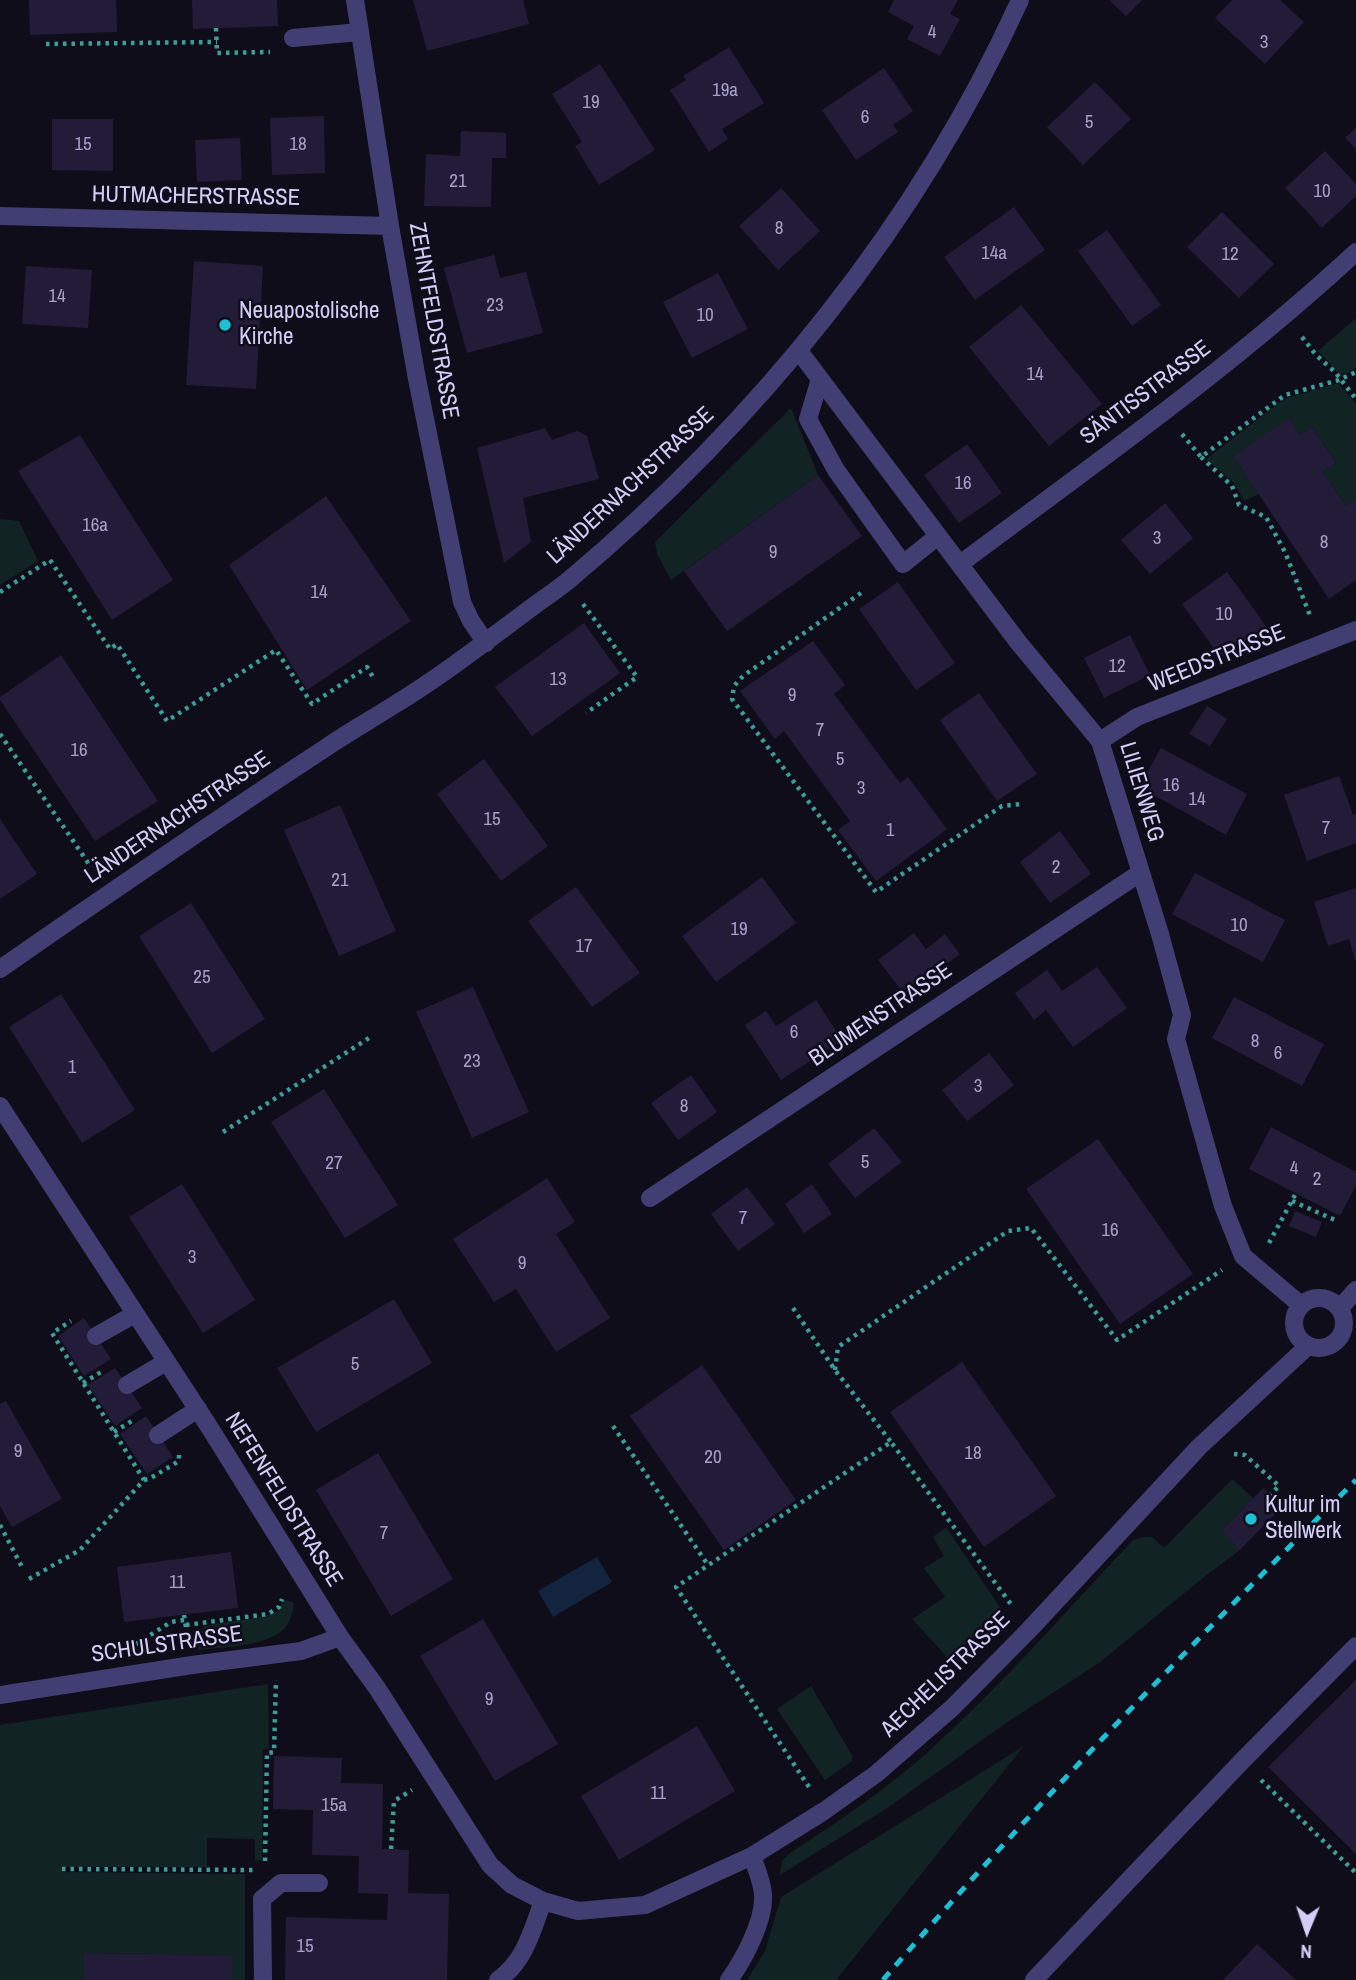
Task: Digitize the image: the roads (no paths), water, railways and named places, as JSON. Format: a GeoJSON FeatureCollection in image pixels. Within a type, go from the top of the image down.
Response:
{"type":"FeatureCollection","features":[{"type":"Feature","properties":{"kind":"street","name":"ZEHNTFELDSTRASSE"},"geometry":{"type":"LineString","coordinates":[[355,0],[417,379],[462,602],[486,643]]}},
{"type":"Feature","properties":{"kind":"street","name":"LÄNDERNACHSTRASSE"},"geometry":{"type":"LineString","coordinates":[[0,969],[219,817],[486,643],[566,583],[628,528],[773,383],[799,351],[907,205],[971,97],[1020,0]]}},
{"type":"Feature","properties":{"kind":"street"},"geometry":{"type":"LineString","coordinates":[[293,38],[360,32]]}},
{"type":"Feature","properties":{"kind":"street","name":"HUTMACHERSTRASSE"},"geometry":{"type":"LineString","coordinates":[[0,216],[390,226]]}},
{"type":"Feature","properties":{"kind":"street","name":"SÄNTISSTRASSE"},"geometry":{"type":"LineString","coordinates":[[960,564],[1234,357],[1356,252]]}},
{"type":"Feature","properties":{"kind":"street","name":"LILIENWEG"},"geometry":{"type":"LineString","coordinates":[[799,351],[1018,642],[1100,741],[1160,933],[1182,1015],[1176,1039],[1223,1206],[1243,1256],[1301,1305]]}},
{"type":"Feature","properties":{"kind":"street"},"geometry":{"type":"LineString","coordinates":[[820,379],[808,419],[836,470],[903,564],[938,536]]}},
{"type":"Feature","properties":{"kind":"street","name":"WEEDSTRASSE"},"geometry":{"type":"LineString","coordinates":[[1100,741],[1137,717],[1356,630]]}},
{"type":"Feature","properties":{"kind":"street","name":"BLUMENSTRASSE"},"geometry":{"type":"LineString","coordinates":[[650,1198],[1140,873]]}},
{"type":"Feature","properties":{"kind":"street","name":"NEFENFELDSTRASSE"},"geometry":{"type":"LineString","coordinates":[[0,1107],[198,1409],[340,1637],[377,1688],[489,1865],[512,1885],[543,1901]]}},
{"type":"Feature","properties":{"kind":"street"},"geometry":{"type":"LineString","coordinates":[[1340,1308],[1356,1290]]}},
{"type":"Feature","properties":{"kind":"street"},"geometry":{"type":"LineString","coordinates":[[1326,1298],[1340,1308],[1344,1324],[1339,1339],[1325,1348],[1308,1346],[1297,1335],[1294,1328],[1301,1305],[1309,1300],[1326,1298]]}},
{"type":"Feature","properties":{"kind":"street"},"geometry":{"type":"LineString","coordinates":[[96,1336],[135,1314]]}},
{"type":"Feature","properties":{"kind":"street","name":"AECHELISTRASSE"},"geometry":{"type":"LineString","coordinates":[[543,1901],[578,1911],[645,1905],[752,1856],[853,1791],[923,1735],[1029,1630],[1199,1447],[1308,1346]]}},
{"type":"Feature","properties":{"kind":"street"},"geometry":{"type":"LineString","coordinates":[[127,1385],[166,1362]]}},
{"type":"Feature","properties":{"kind":"street"},"geometry":{"type":"LineString","coordinates":[[158,1435],[198,1409]]}},
{"type":"Feature","properties":{"kind":"street","name":"SCHULSTRASSE"},"geometry":{"type":"LineString","coordinates":[[0,1695],[301,1651],[340,1637]]}},
{"type":"Feature","properties":{"kind":"street"},"geometry":{"type":"LineString","coordinates":[[1034,1980],[1242,1761],[1356,1646]]}},
{"type":"Feature","properties":{"kind":"street"},"geometry":{"type":"LineString","coordinates":[[729,1980],[741,1964],[755,1935],[764,1894],[752,1856]]}},
{"type":"Feature","properties":{"kind":"street"},"geometry":{"type":"LineString","coordinates":[[263,1980],[262,1899],[281,1883],[319,1883]]}},
{"type":"Feature","properties":{"kind":"street"},"geometry":{"type":"LineString","coordinates":[[498,1980],[508,1973],[525,1952],[543,1901]]}},
{"type":"Feature","properties":{"kind":"water"},"geometry":{"type":"Polygon","coordinates":[[[597,1557],[612,1582],[553,1617],[538,1591],[597,1557]]]}},
{"type":"Feature","properties":{"kind":"railway"},"geometry":{"type":"LineString","coordinates":[[883,1980],[997,1851],[1115,1726],[1356,1480]]}},
{"type":"Feature","properties":{"kind":"place","name":"Neuapostolische Kirche"},"geometry":{"type":"Point","coordinates":[225,325]}},
{"type":"Feature","properties":{"kind":"place","name":"Kultur im Stellwerk"},"geometry":{"type":"Point","coordinates":[1251,1519]}}]}
